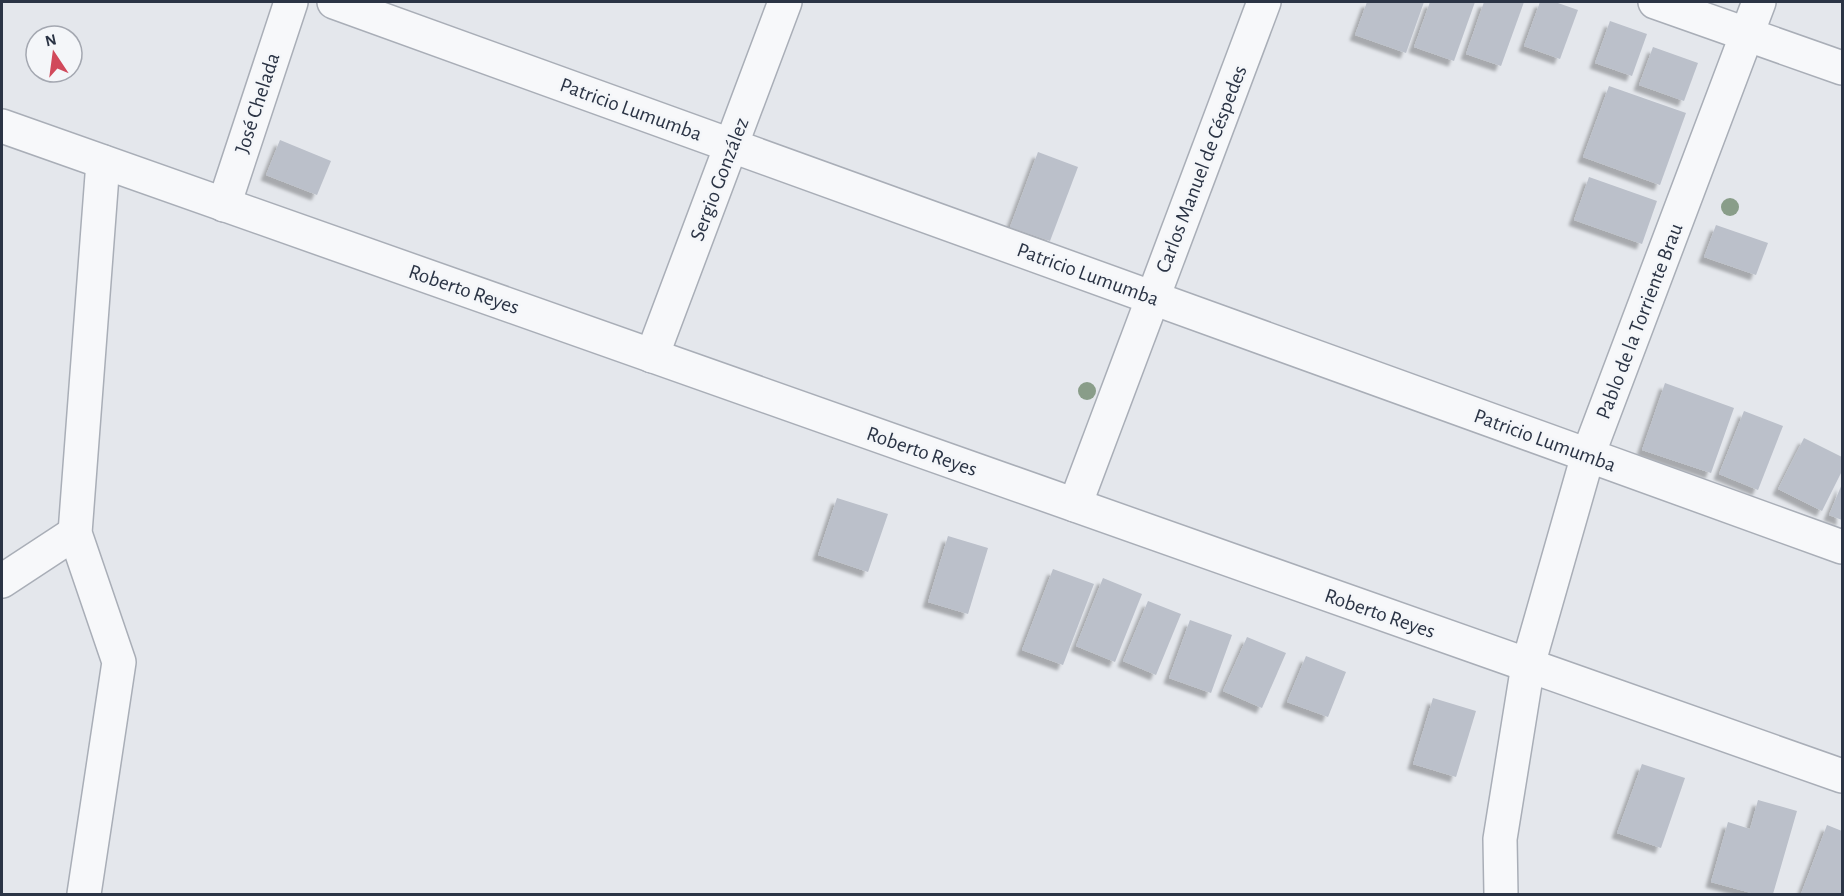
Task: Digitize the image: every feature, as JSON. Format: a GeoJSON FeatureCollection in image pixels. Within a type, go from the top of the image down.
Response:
{"type":"FeatureCollection","features":[{"type":"Feature","properties":{"kind":"street","name":"José Chelada"},"geometry":{"type":"LineString","coordinates":[[224,205],[291,2]]}},
{"type":"Feature","properties":{"kind":"street","name":"Patricio Lumumba"},"geometry":{"type":"LineString","coordinates":[[334,2],[1842,548]]}},
{"type":"Feature","properties":{"kind":"street","name":"Sergio González"},"geometry":{"type":"LineString","coordinates":[[652,356],[785,2]]}},
{"type":"Feature","properties":{"kind":"street","name":"Carlos Manuel de Céspedes"},"geometry":{"type":"LineString","coordinates":[[1075,505],[1263,2]]}},
{"type":"Feature","properties":{"kind":"street"},"geometry":{"type":"LineString","coordinates":[[1655,2],[1842,68]]}},
{"type":"Feature","properties":{"kind":"street","name":"Pablo de la Torriente Brau"},"geometry":{"type":"LineString","coordinates":[[1501,894],[1500,839],[1528,665],[1588,455],[1759,2]]}},
{"type":"Feature","properties":{"kind":"street","name":"Roberto Reyes"},"geometry":{"type":"LineString","coordinates":[[2,126],[1842,776]]}},
{"type":"Feature","properties":{"kind":"street"},"geometry":{"type":"LineString","coordinates":[[84,894],[119,662],[75,533],[103,162]]}},
{"type":"Feature","properties":{"kind":"street"},"geometry":{"type":"LineString","coordinates":[[2,581],[75,533]]}},
{"type":"Feature","properties":{"kind":"building"},"geometry":{"type":"Polygon","coordinates":[[[1367,2],[1424,2],[1406,53],[1355,35],[1367,2]]]}},
{"type":"Feature","properties":{"kind":"building"},"geometry":{"type":"Polygon","coordinates":[[[1430,2],[1475,2],[1454,61],[1414,47],[1430,2]]]}},
{"type":"Feature","properties":{"kind":"building"},"geometry":{"type":"Polygon","coordinates":[[[1484,2],[1524,2],[1501,66],[1466,54],[1484,2]]]}},
{"type":"Feature","properties":{"kind":"building"},"geometry":{"type":"Polygon","coordinates":[[[1540,2],[1555,2],[1578,10],[1560,59],[1524,46],[1540,2]]]}},
{"type":"Feature","properties":{"kind":"building"},"geometry":{"type":"Polygon","coordinates":[[[1610,21],[1647,34],[1632,76],[1595,63],[1610,21]]]}},
{"type":"Feature","properties":{"kind":"building"},"geometry":{"type":"Polygon","coordinates":[[[1653,47],[1698,63],[1684,101],[1639,85],[1653,47]]]}},
{"type":"Feature","properties":{"kind":"building"},"geometry":{"type":"Polygon","coordinates":[[[1609,86],[1686,113],[1660,185],[1583,157],[1609,86]]]}},
{"type":"Feature","properties":{"kind":"building"},"geometry":{"type":"Polygon","coordinates":[[[280,140],[331,161],[317,195],[266,175],[280,140]]]}},
{"type":"Feature","properties":{"kind":"building"},"geometry":{"type":"Polygon","coordinates":[[[1038,152],[1078,167],[1050,241],[1010,227],[1038,152]]]}},
{"type":"Feature","properties":{"kind":"building"},"geometry":{"type":"Polygon","coordinates":[[[1589,177],[1657,201],[1642,244],[1574,220],[1589,177]]]}},
{"type":"Feature","properties":{"kind":"building"},"geometry":{"type":"Polygon","coordinates":[[[1716,225],[1768,243],[1756,275],[1704,257],[1716,225]]]}},
{"type":"Feature","properties":{"kind":"building"},"geometry":{"type":"Polygon","coordinates":[[[1665,383],[1734,408],[1711,473],[1642,450],[1665,383]]]}},
{"type":"Feature","properties":{"kind":"building"},"geometry":{"type":"Polygon","coordinates":[[[1744,411],[1783,426],[1758,490],[1719,474],[1744,411]]]}},
{"type":"Feature","properties":{"kind":"building"},"geometry":{"type":"Polygon","coordinates":[[[1804,438],[1842,457],[1842,471],[1822,511],[1778,489],[1804,438]]]}},
{"type":"Feature","properties":{"kind":"building"},"geometry":{"type":"Polygon","coordinates":[[[1842,484],[1842,520],[1829,515],[1842,484]]]}},
{"type":"Feature","properties":{"kind":"building"},"geometry":{"type":"Polygon","coordinates":[[[837,498],[888,514],[868,572],[818,555],[837,498]]]}},
{"type":"Feature","properties":{"kind":"building"},"geometry":{"type":"Polygon","coordinates":[[[948,536],[988,548],[968,614],[928,602],[948,536]]]}},
{"type":"Feature","properties":{"kind":"building"},"geometry":{"type":"Polygon","coordinates":[[[1053,569],[1094,584],[1063,665],[1022,650],[1053,569]]]}},
{"type":"Feature","properties":{"kind":"building"},"geometry":{"type":"Polygon","coordinates":[[[1103,578],[1142,594],[1115,662],[1076,646],[1103,578]]]}},
{"type":"Feature","properties":{"kind":"building"},"geometry":{"type":"Polygon","coordinates":[[[1148,601],[1181,614],[1156,675],[1123,661],[1148,601]]]}},
{"type":"Feature","properties":{"kind":"building"},"geometry":{"type":"Polygon","coordinates":[[[1190,620],[1232,635],[1211,693],[1169,678],[1190,620]]]}},
{"type":"Feature","properties":{"kind":"building"},"geometry":{"type":"Polygon","coordinates":[[[1247,637],[1286,653],[1262,708],[1223,691],[1247,637]]]}},
{"type":"Feature","properties":{"kind":"building"},"geometry":{"type":"Polygon","coordinates":[[[1306,656],[1346,672],[1328,717],[1287,702],[1306,656]]]}},
{"type":"Feature","properties":{"kind":"building"},"geometry":{"type":"Polygon","coordinates":[[[1433,698],[1476,711],[1456,777],[1413,764],[1433,698]]]}},
{"type":"Feature","properties":{"kind":"building"},"geometry":{"type":"Polygon","coordinates":[[[1642,764],[1685,778],[1661,848],[1617,833],[1642,764]]]}},
{"type":"Feature","properties":{"kind":"building"},"geometry":{"type":"Polygon","coordinates":[[[1758,800],[1797,811],[1773,894],[1755,894],[1711,882],[1728,822],[1750,829],[1758,800]]]}},
{"type":"Feature","properties":{"kind":"building"},"geometry":{"type":"Polygon","coordinates":[[[1827,825],[1842,831],[1842,894],[1801,894],[1827,825]]]}}]}
